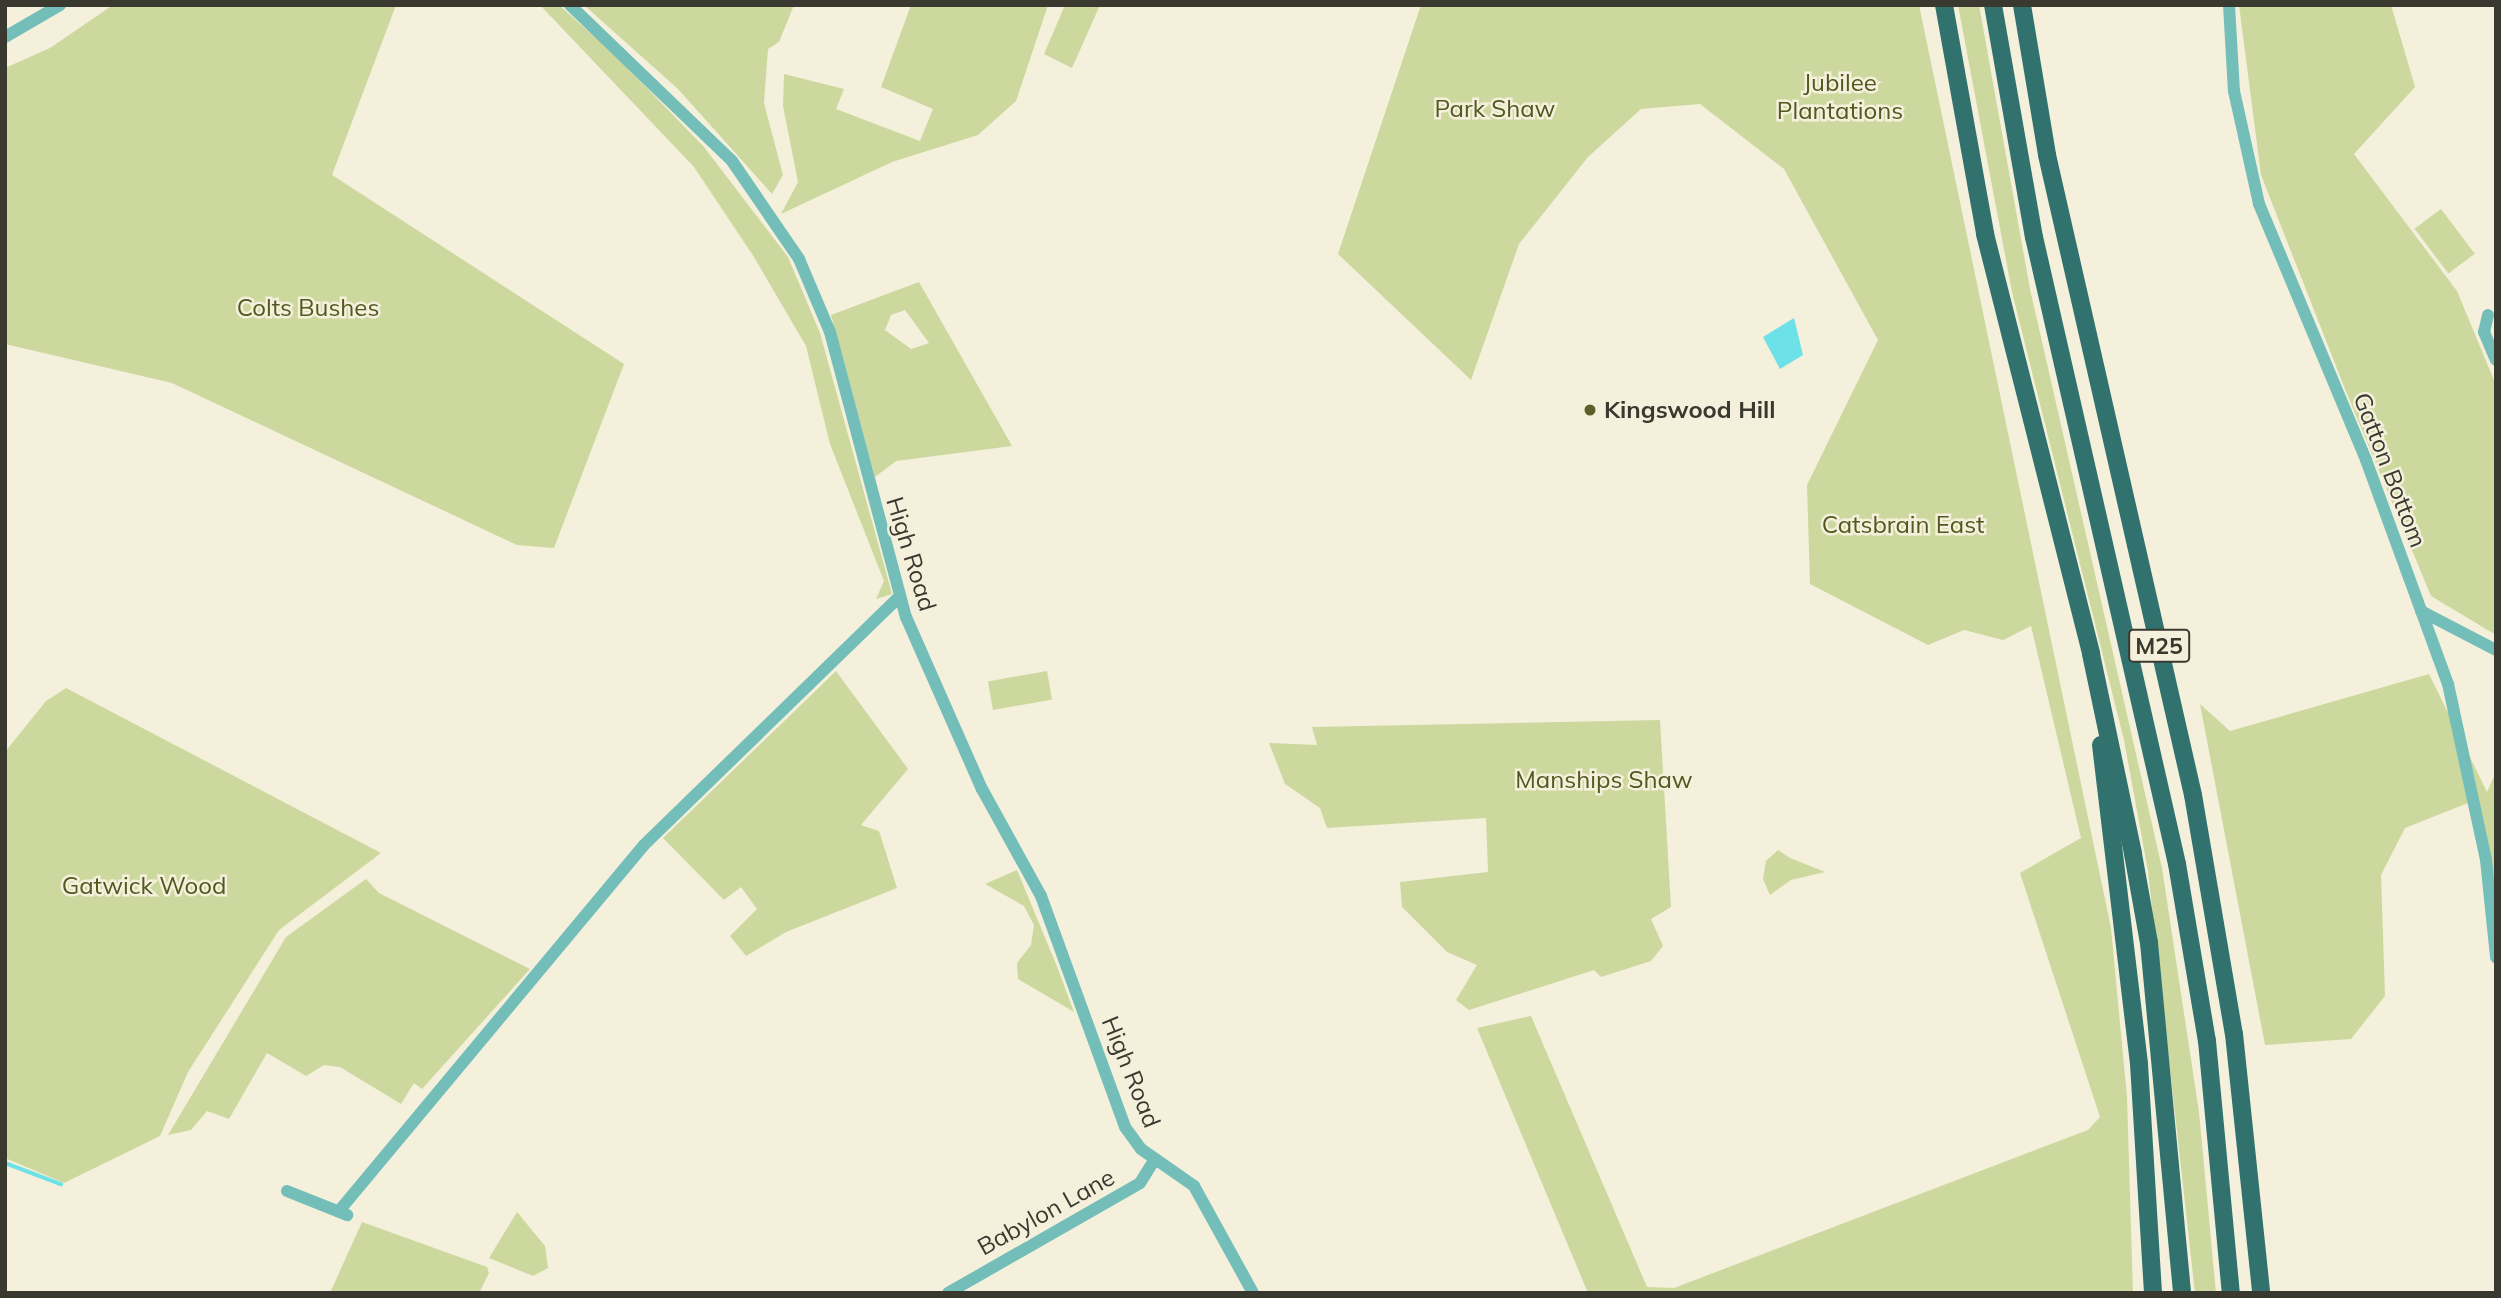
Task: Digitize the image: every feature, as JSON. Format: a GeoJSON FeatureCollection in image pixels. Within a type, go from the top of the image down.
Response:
{"type":"FeatureCollection","features":[{"type":"Feature","properties":{"kind":"highway","name":"M25"},"geometry":{"type":"LineString","coordinates":[[1944,5],[2011,348],[2091,654],[2149,943],[2182,1293]]}},
{"type":"Feature","properties":{"kind":"highway","name":"M25"},"geometry":{"type":"LineString","coordinates":[[1993,5],[2035,237],[2177,864],[2207,1041],[2231,1293]]}},
{"type":"Feature","properties":{"kind":"highway","name":"M25"},"geometry":{"type":"LineString","coordinates":[[2022,5],[2047,155],[2207,874],[2250,1163],[2261,1293]]}},
{"type":"Feature","properties":{"kind":"highway","name":"M25"},"geometry":{"type":"LineString","coordinates":[[2091,654],[2139,1064],[2153,1293]]}},
{"type":"Feature","properties":{"kind":"street"},"geometry":{"type":"LineString","coordinates":[[5,37],[60,5]]}},
{"type":"Feature","properties":{"kind":"street","name":"High Road"},"geometry":{"type":"LineString","coordinates":[[570,5],[732,162],[799,259],[830,332],[900,596],[982,789],[1055,929],[1125,1127],[1155,1159],[1194,1186],[1253,1293]]}},
{"type":"Feature","properties":{"kind":"street","name":"Gatton Bottom"},"geometry":{"type":"LineString","coordinates":[[2229,5],[2234,91],[2259,204],[2448,684],[2475,802],[2496,957]]}},
{"type":"Feature","properties":{"kind":"street"},"geometry":{"type":"LineString","coordinates":[[2488,315],[2484,332],[2496,360]]}},
{"type":"Feature","properties":{"kind":"street"},"geometry":{"type":"LineString","coordinates":[[287,1191],[343,1213],[644,845],[900,596]]}},
{"type":"Feature","properties":{"kind":"street"},"geometry":{"type":"LineString","coordinates":[[2421,611],[2496,650]]}},
{"type":"Feature","properties":{"kind":"street","name":"Babylon Lane"},"geometry":{"type":"LineString","coordinates":[[948,1293],[1127,1192],[1155,1159]]}},
{"type":"Feature","properties":{"kind":"green space","name":"Colts Bushes"},"geometry":{"type":"Polygon","coordinates":[[[113,5],[396,5],[332,175],[624,364],[554,548],[517,545],[172,383],[5,344],[5,68],[50,48],[113,5]]]}},
{"type":"Feature","properties":{"kind":"green space"},"geometry":{"type":"Polygon","coordinates":[[[540,5],[559,5],[617,57],[704,147],[788,257],[820,333],[892,594],[876,599],[884,581],[830,444],[806,346],[754,257],[694,167],[540,5]]]}},
{"type":"Feature","properties":{"kind":"green space"},"geometry":{"type":"Polygon","coordinates":[[[584,5],[794,5],[779,42],[768,49],[764,103],[783,175],[772,194],[678,89],[584,5]]]}},
{"type":"Feature","properties":{"kind":"green space"},"geometry":{"type":"Polygon","coordinates":[[[911,5],[1048,5],[1016,101],[978,135],[892,162],[781,214],[798,182],[783,106],[784,74],[844,89],[836,109],[920,141],[933,109],[881,87],[911,5]]]}},
{"type":"Feature","properties":{"kind":"green space"},"geometry":{"type":"Polygon","coordinates":[[[1065,5],[1100,5],[1072,68],[1044,54],[1065,5]]]}},
{"type":"Feature","properties":{"kind":"green space"},"geometry":{"type":"Polygon","coordinates":[[[1421,5],[1919,5],[2111,928],[2127,1097],[2133,1293],[1588,1293],[1477,1028],[1531,1016],[1647,1287],[1674,1288],[2088,1130],[2100,1117],[2020,873],[2081,838],[2031,626],[2003,640],[1964,630],[1928,645],[1810,584],[1807,485],[1878,340],[1784,169],[1700,104],[1641,109],[1588,157],[1519,244],[1471,380],[1338,254],[1421,5]]]}},
{"type":"Feature","properties":{"kind":"green space"},"geometry":{"type":"Polygon","coordinates":[[[1958,5],[1979,5],[2030,289],[2162,868],[2199,1112],[2216,1293],[2195,1293],[2148,871],[2124,740],[2012,292],[1958,5]]]}},
{"type":"Feature","properties":{"kind":"green space"},"geometry":{"type":"Polygon","coordinates":[[[2239,5],[2391,5],[2415,87],[2354,154],[2457,291],[2496,385],[2496,635],[2431,596],[2345,389],[2261,175],[2239,5]]]}},
{"type":"Feature","properties":{"kind":"green space"},"geometry":{"type":"Polygon","coordinates":[[[2441,209],[2475,254],[2448,274],[2415,229],[2441,209]]]}},
{"type":"Feature","properties":{"kind":"green space"},"geometry":{"type":"Polygon","coordinates":[[[919,282],[1012,446],[896,461],[875,477],[831,315],[919,282]],[[905,310],[891,315],[885,330],[911,349],[929,343],[905,310]]]}},
{"type":"Feature","properties":{"kind":"green space"},"geometry":{"type":"Polygon","coordinates":[[[836,671],[908,769],[861,825],[879,831],[897,888],[786,932],[746,956],[730,936],[757,909],[741,887],[724,900],[663,838],[836,671]]]}},
{"type":"Feature","properties":{"kind":"green space"},"geometry":{"type":"Polygon","coordinates":[[[1047,671],[1052,700],[993,710],[988,681],[1047,671]]]}},
{"type":"Feature","properties":{"kind":"green space"},"geometry":{"type":"Polygon","coordinates":[[[2429,674],[2487,792],[2496,772],[2496,900],[2478,799],[2405,828],[2381,875],[2385,996],[2351,1039],[2265,1045],[2200,704],[2230,731],[2429,674]]]}},
{"type":"Feature","properties":{"kind":"green space","name":"Gatwick Wood"},"geometry":{"type":"Polygon","coordinates":[[[66,688],[381,853],[279,930],[188,1072],[160,1136],[64,1183],[5,1158],[5,752],[46,701],[66,688]]]}},
{"type":"Feature","properties":{"kind":"green space","name":"Manships Shaw"},"geometry":{"type":"Polygon","coordinates":[[[1660,720],[1671,907],[1651,919],[1663,946],[1651,961],[1601,977],[1594,970],[1469,1010],[1456,1000],[1477,965],[1447,952],[1402,907],[1400,882],[1488,872],[1486,818],[1327,828],[1320,808],[1285,784],[1269,743],[1317,745],[1312,727],[1660,720]]]}},
{"type":"Feature","properties":{"kind":"green space"},"geometry":{"type":"Polygon","coordinates":[[[1778,850],[1790,858],[1825,872],[1791,880],[1770,895],[1763,879],[1766,861],[1778,850]]]}},
{"type":"Feature","properties":{"kind":"green space"},"geometry":{"type":"Polygon","coordinates":[[[1017,870],[1074,1012],[1018,979],[1017,963],[1031,945],[1034,925],[1024,906],[985,884],[1017,870]]]}},
{"type":"Feature","properties":{"kind":"green space"},"geometry":{"type":"Polygon","coordinates":[[[366,879],[379,893],[530,969],[422,1089],[414,1083],[401,1104],[340,1067],[324,1065],[306,1076],[267,1053],[229,1119],[207,1111],[191,1130],[168,1135],[286,937],[366,879]]]}},
{"type":"Feature","properties":{"kind":"green space"},"geometry":{"type":"Polygon","coordinates":[[[517,1212],[545,1246],[548,1268],[533,1276],[489,1258],[517,1212]]]}},
{"type":"Feature","properties":{"kind":"green space"},"geometry":{"type":"Polygon","coordinates":[[[362,1222],[487,1267],[489,1273],[479,1293],[330,1293],[362,1222]]]}},
{"type":"Feature","properties":{"kind":"water"},"geometry":{"type":"Polygon","coordinates":[[[1794,318],[1803,355],[1780,369],[1763,337],[1794,318]]]}},
{"type":"Feature","properties":{"kind":"waterway"},"geometry":{"type":"LineString","coordinates":[[5,1163],[61,1184]]}},
{"type":"Feature","properties":{"kind":"place","name":"Kingswood Hill"},"geometry":{"type":"Point","coordinates":[1590,410]}},
{"type":"Feature","properties":{"kind":"park label","name":"Jubilee Plantations"},"geometry":{"type":"Point","coordinates":[1840,97]}},
{"type":"Feature","properties":{"kind":"park label","name":"Park Shaw"},"geometry":{"type":"Point","coordinates":[1495,109]}},
{"type":"Feature","properties":{"kind":"park label","name":"Catsbrain East"},"geometry":{"type":"Point","coordinates":[1903,525]}}]}
